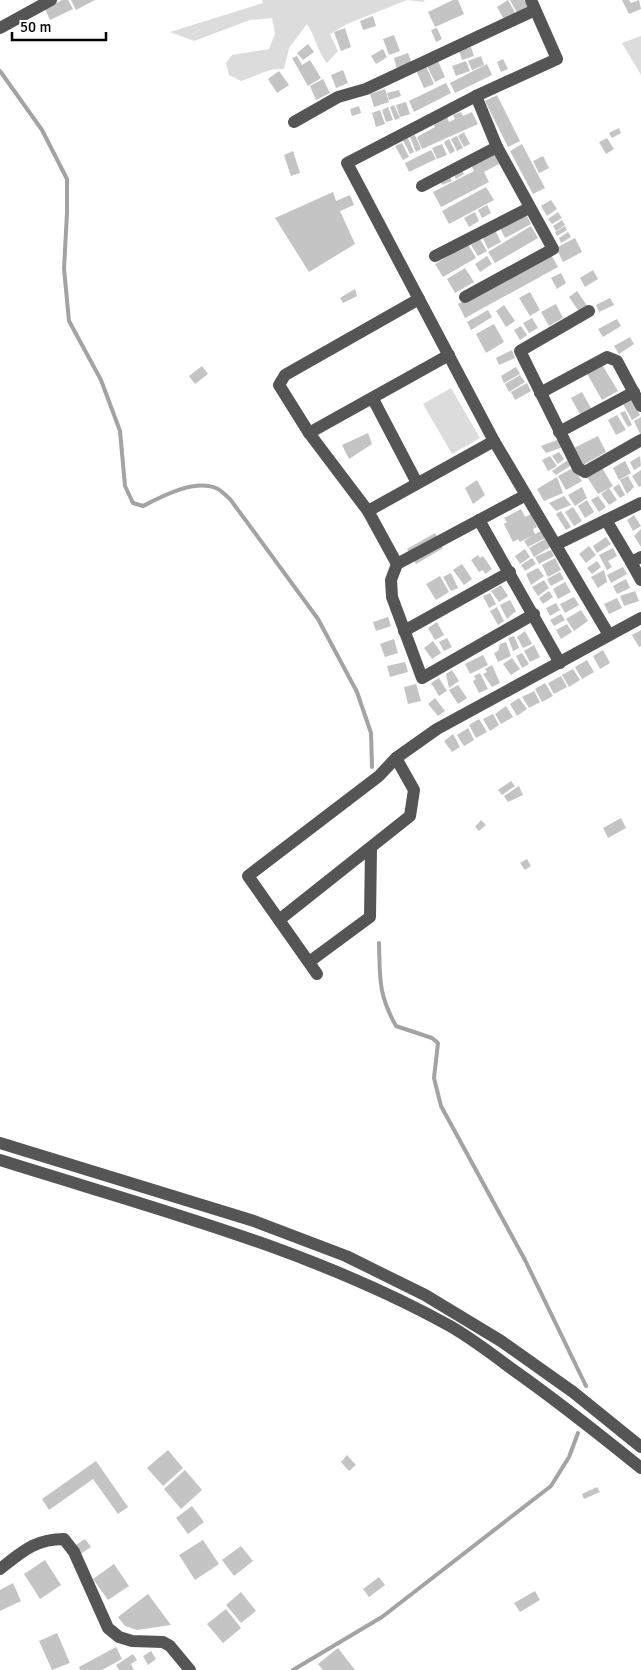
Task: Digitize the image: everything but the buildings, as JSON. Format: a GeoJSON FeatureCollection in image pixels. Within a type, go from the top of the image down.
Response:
{"type":"FeatureCollection","features":[{"type":"Feature","properties":{"kind":"street"},"geometry":{"type":"LineString","coordinates":[[0,28],[51,0]]}},
{"type":"Feature","properties":{"kind":"street"},"geometry":{"type":"LineString","coordinates":[[294,122],[338,97],[366,89],[533,5],[557,59],[476,96],[347,163],[494,441],[526,496],[558,544],[609,635]]}},
{"type":"Feature","properties":{"kind":"street"},"geometry":{"type":"LineString","coordinates":[[465,297],[553,249],[497,147],[476,96]]}},
{"type":"Feature","properties":{"kind":"street"},"geometry":{"type":"LineString","coordinates":[[422,186],[497,147]]}},
{"type":"Feature","properties":{"kind":"street"},"geometry":{"type":"LineString","coordinates":[[435,256],[529,208]]}},
{"type":"Feature","properties":{"kind":"street"},"geometry":{"type":"LineString","coordinates":[[397,564],[368,511],[309,433],[279,385],[285,375],[419,300]]}},
{"type":"Feature","properties":{"kind":"street"},"geometry":{"type":"LineString","coordinates":[[589,311],[520,351],[578,468],[585,472],[641,440]]}},
{"type":"Feature","properties":{"kind":"street"},"geometry":{"type":"LineString","coordinates":[[309,433],[449,355]]}},
{"type":"Feature","properties":{"kind":"street"},"geometry":{"type":"LineString","coordinates":[[540,393],[607,357],[617,361],[641,406]]}},
{"type":"Feature","properties":{"kind":"street"},"geometry":{"type":"LineString","coordinates":[[559,432],[634,392]]}},
{"type":"Feature","properties":{"kind":"street"},"geometry":{"type":"LineString","coordinates":[[372,399],[417,482]]}},
{"type":"Feature","properties":{"kind":"street"},"geometry":{"type":"LineString","coordinates":[[368,511],[417,482],[494,441]]}},
{"type":"Feature","properties":{"kind":"street"},"geometry":{"type":"LineString","coordinates":[[526,496],[397,564],[391,580],[392,597],[422,678],[534,614]]}},
{"type":"Feature","properties":{"kind":"street"},"geometry":{"type":"LineString","coordinates":[[558,544],[641,503]]}},
{"type":"Feature","properties":{"kind":"street"},"geometry":{"type":"LineString","coordinates":[[479,520],[534,614],[560,663]]}},
{"type":"Feature","properties":{"kind":"street"},"geometry":{"type":"LineString","coordinates":[[606,520],[636,560],[641,580]]}},
{"type":"Feature","properties":{"kind":"street"},"geometry":{"type":"LineString","coordinates":[[404,631],[510,572]]}},
{"type":"Feature","properties":{"kind":"street"},"geometry":{"type":"LineString","coordinates":[[317,974],[248,876],[380,776],[396,758],[437,729],[641,618]]}},
{"type":"Feature","properties":{"kind":"street"},"geometry":{"type":"LineString","coordinates":[[279,920],[371,849],[410,816],[414,790],[396,758]]}},
{"type":"Feature","properties":{"kind":"street"},"geometry":{"type":"LineString","coordinates":[[309,962],[370,917],[371,849]]}},
{"type":"Feature","properties":{"kind":"street"},"geometry":{"type":"LineString","coordinates":[[0,1143],[254,1221],[346,1256],[424,1295],[501,1341],[566,1387],[641,1447]]}},
{"type":"Feature","properties":{"kind":"street"},"geometry":{"type":"LineString","coordinates":[[0,1160],[250,1239],[340,1271],[384,1292],[452,1328],[493,1355],[565,1408],[641,1468]]}},
{"type":"Feature","properties":{"kind":"street"},"geometry":{"type":"LineString","coordinates":[[0,1569],[28,1547],[48,1539],[64,1539],[74,1552],[108,1628],[119,1637],[132,1641],[162,1642],[170,1646],[190,1670]]}},
{"type":"Feature","properties":{"kind":"shaded area"},"geometry":{"type":"Polygon","coordinates":[[[262,0],[407,0],[347,24],[330,34],[338,51],[327,63],[307,24],[289,48],[284,69],[267,71],[241,81],[229,75],[226,63],[232,55],[269,49],[275,34],[272,18],[250,20],[194,41],[170,32],[263,3],[262,0]]]}},
{"type":"Feature","properties":{"kind":"shaded area"},"geometry":{"type":"Polygon","coordinates":[[[407,0],[425,0],[423,2],[407,0]]]}},
{"type":"Feature","properties":{"kind":"shaded area"},"geometry":{"type":"Polygon","coordinates":[[[641,36],[641,75],[622,43],[641,36]]]}},
{"type":"Feature","properties":{"kind":"shaded area"},"geometry":{"type":"Polygon","coordinates":[[[451,388],[480,438],[452,454],[423,404],[451,388]]]}},
{"type":"Feature","properties":{"kind":"waterway"},"geometry":{"type":"LineString","coordinates":[[0,71],[42,130],[67,179],[64,269],[69,321],[101,380],[120,431],[125,486],[133,503],[143,506],[179,490],[200,486],[218,489],[230,499],[318,619],[357,692],[371,733],[372,767]]}},
{"type":"Feature","properties":{"kind":"waterway"},"geometry":{"type":"LineString","coordinates":[[379,943],[381,986],[390,1015],[396,1026],[432,1038],[438,1043],[434,1078],[441,1106],[525,1260],[586,1386]]}},
{"type":"Feature","properties":{"kind":"waterway"},"geometry":{"type":"LineString","coordinates":[[293,1670],[382,1617],[551,1486],[569,1457],[578,1433]]}}]}
